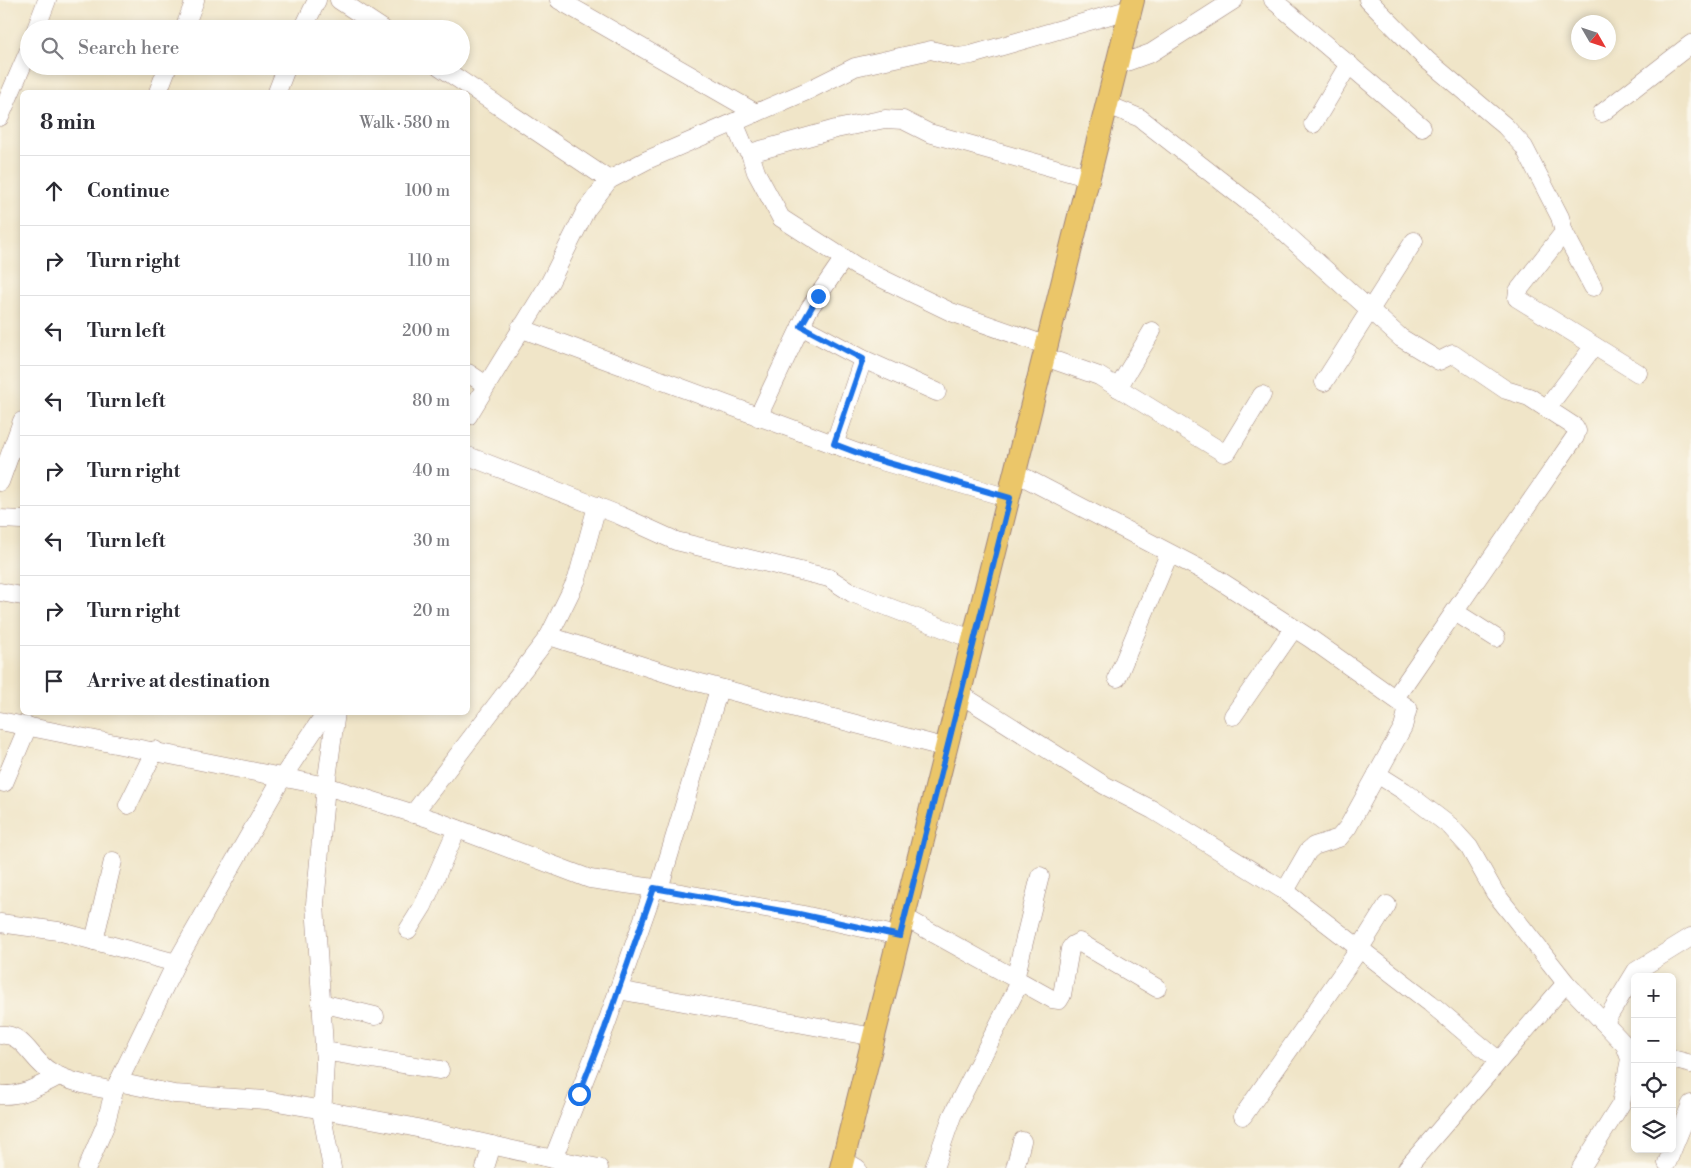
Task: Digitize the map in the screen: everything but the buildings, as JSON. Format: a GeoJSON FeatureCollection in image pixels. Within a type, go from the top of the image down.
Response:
{"type":"FeatureCollection","features":[{"type":"Feature","properties":{"kind":"main road"},"geometry":{"type":"LineString","coordinates":[[847,1165],[874,1037],[1132,5]]}},
{"type":"Feature","properties":{"kind":"street"},"geometry":{"type":"LineString","coordinates":[[39,20],[47,0]]}},
{"type":"Feature","properties":{"kind":"street"},"geometry":{"type":"LineString","coordinates":[[187,20],[195,0]]}},
{"type":"Feature","properties":{"kind":"street"},"geometry":{"type":"LineString","coordinates":[[307,20],[317,0]]}},
{"type":"Feature","properties":{"kind":"street"},"geometry":{"type":"LineString","coordinates":[[339,0],[369,20]]}},
{"type":"Feature","properties":{"kind":"street"},"geometry":{"type":"LineString","coordinates":[[559,0],[756,113]]}},
{"type":"Feature","properties":{"kind":"street"},"geometry":{"type":"LineString","coordinates":[[1118,65],[1152,54],[1234,0]]}},
{"type":"Feature","properties":{"kind":"street"},"geometry":{"type":"LineString","coordinates":[[1273,0],[1422,127]]}},
{"type":"Feature","properties":{"kind":"street"},"geometry":{"type":"LineString","coordinates":[[1368,0],[1427,60],[1505,126],[1524,147],[1560,217],[1564,232],[1593,287]]}},
{"type":"Feature","properties":{"kind":"street"},"geometry":{"type":"LineString","coordinates":[[470,413],[520,328],[550,282],[586,210],[609,180],[647,160],[735,125],[756,113],[855,67],[870,62],[931,50],[959,57],[971,55],[1132,5]]}},
{"type":"Feature","properties":{"kind":"street"},"geometry":{"type":"LineString","coordinates":[[1602,113],[1691,44]]}},
{"type":"Feature","properties":{"kind":"street"},"geometry":{"type":"LineString","coordinates":[[1313,124],[1349,64]]}},
{"type":"Feature","properties":{"kind":"street"},"geometry":{"type":"LineString","coordinates":[[0,117],[20,71]]}},
{"type":"Feature","properties":{"kind":"street"},"geometry":{"type":"LineString","coordinates":[[159,90],[165,75]]}},
{"type":"Feature","properties":{"kind":"street"},"geometry":{"type":"LineString","coordinates":[[278,90],[284,75]]}},
{"type":"Feature","properties":{"kind":"street"},"geometry":{"type":"LineString","coordinates":[[452,75],[609,180]]}},
{"type":"Feature","properties":{"kind":"street"},"geometry":{"type":"LineString","coordinates":[[1108,105],[1140,118],[1266,216],[1401,338],[1432,358],[1439,360],[1453,354],[1506,390],[1529,397],[1576,427],[1575,437],[1395,698]]}},
{"type":"Feature","properties":{"kind":"street"},"geometry":{"type":"LineString","coordinates":[[747,149],[885,119],[903,120],[929,132],[1090,178]]}},
{"type":"Feature","properties":{"kind":"street"},"geometry":{"type":"LineString","coordinates":[[735,125],[756,172],[781,218],[844,258],[952,312],[1046,351],[1099,376],[1224,453],[1228,451],[1262,395]]}},
{"type":"Feature","properties":{"kind":"street"},"geometry":{"type":"LineString","coordinates":[[1564,232],[1518,291],[1517,298],[1638,373]]}},
{"type":"Feature","properties":{"kind":"street"},"geometry":{"type":"LineString","coordinates":[[1324,382],[1414,241]]}},
{"type":"Feature","properties":{"kind":"street"},"geometry":{"type":"LineString","coordinates":[[758,417],[809,309],[844,258]]}},
{"type":"Feature","properties":{"kind":"street"},"geometry":{"type":"LineString","coordinates":[[801,326],[863,359],[937,392]]}},
{"type":"Feature","properties":{"kind":"street"},"geometry":{"type":"LineString","coordinates":[[520,328],[871,458],[1010,498]]}},
{"type":"Feature","properties":{"kind":"street"},"geometry":{"type":"LineString","coordinates":[[1118,388],[1152,331]]}},
{"type":"Feature","properties":{"kind":"street"},"geometry":{"type":"LineString","coordinates":[[1547,408],[1594,346]]}},
{"type":"Feature","properties":{"kind":"street"},"geometry":{"type":"LineString","coordinates":[[834,444],[863,359]]}},
{"type":"Feature","properties":{"kind":"street"},"geometry":{"type":"LineString","coordinates":[[470,374],[486,385]]}},
{"type":"Feature","properties":{"kind":"street"},"geometry":{"type":"LineString","coordinates":[[0,482],[20,427]]}},
{"type":"Feature","properties":{"kind":"street"},"geometry":{"type":"LineString","coordinates":[[470,457],[597,506],[676,540],[829,578],[852,593],[974,640]]}},
{"type":"Feature","properties":{"kind":"street"},"geometry":{"type":"LineString","coordinates":[[1016,473],[1208,573],[1294,628],[1408,708],[1408,716],[1344,832],[1339,838],[1314,846],[1308,851],[1286,891]]}},
{"type":"Feature","properties":{"kind":"street"},"geometry":{"type":"LineString","coordinates":[[413,814],[549,636],[578,579],[597,506]]}},
{"type":"Feature","properties":{"kind":"street"},"geometry":{"type":"LineString","coordinates":[[0,519],[20,520]]}},
{"type":"Feature","properties":{"kind":"street"},"geometry":{"type":"LineString","coordinates":[[1116,678],[1169,554]]}},
{"type":"Feature","properties":{"kind":"street"},"geometry":{"type":"LineString","coordinates":[[0,592],[20,596]]}},
{"type":"Feature","properties":{"kind":"street"},"geometry":{"type":"LineString","coordinates":[[1455,612],[1496,638]]}},
{"type":"Feature","properties":{"kind":"street"},"geometry":{"type":"LineString","coordinates":[[1233,716],[1294,628]]}},
{"type":"Feature","properties":{"kind":"street"},"geometry":{"type":"LineString","coordinates":[[549,636],[719,688],[946,748]]}},
{"type":"Feature","properties":{"kind":"street"},"geometry":{"type":"LineString","coordinates":[[553,1159],[656,888],[719,688]]}},
{"type":"Feature","properties":{"kind":"street"},"geometry":{"type":"LineString","coordinates":[[960,694],[1104,785],[1153,810],[1286,891],[1360,948],[1499,1061]]}},
{"type":"Feature","properties":{"kind":"street"},"geometry":{"type":"LineString","coordinates":[[87,1168],[105,1126],[116,1087],[176,964],[282,778],[324,715]]}},
{"type":"Feature","properties":{"kind":"street"},"geometry":{"type":"LineString","coordinates":[[332,1168],[323,1110],[324,1051],[315,904],[326,786],[336,715]]}},
{"type":"Feature","properties":{"kind":"street"},"geometry":{"type":"LineString","coordinates":[[0,721],[155,750],[326,786],[457,829],[590,879],[656,888],[799,914],[902,926],[1059,1000],[1062,995],[1070,949],[1079,942],[1157,988]]}},
{"type":"Feature","properties":{"kind":"street"},"geometry":{"type":"LineString","coordinates":[[4,783],[28,726]]}},
{"type":"Feature","properties":{"kind":"street"},"geometry":{"type":"LineString","coordinates":[[128,805],[155,750]]}},
{"type":"Feature","properties":{"kind":"street"},"geometry":{"type":"LineString","coordinates":[[1377,774],[1404,791],[1450,826],[1469,847],[1495,893],[1566,983],[1630,1046],[1630,1059],[1621,1104],[1581,1168]]}},
{"type":"Feature","properties":{"kind":"street"},"geometry":{"type":"LineString","coordinates":[[408,930],[423,906],[457,829]]}},
{"type":"Feature","properties":{"kind":"street"},"geometry":{"type":"LineString","coordinates":[[94,941],[113,861]]}},
{"type":"Feature","properties":{"kind":"street"},"geometry":{"type":"LineString","coordinates":[[934,1168],[952,1116],[1018,981],[1040,876]]}},
{"type":"Feature","properties":{"kind":"street"},"geometry":{"type":"LineString","coordinates":[[1243,1116],[1387,906]]}},
{"type":"Feature","properties":{"kind":"street"},"geometry":{"type":"LineString","coordinates":[[0,922],[58,931],[176,964]]}},
{"type":"Feature","properties":{"kind":"street"},"geometry":{"type":"LineString","coordinates":[[1605,1022],[1636,971],[1691,937]]}},
{"type":"Feature","properties":{"kind":"street"},"geometry":{"type":"LineString","coordinates":[[1407,1168],[1566,983]]}},
{"type":"Feature","properties":{"kind":"street"},"geometry":{"type":"LineString","coordinates":[[618,990],[874,1037]]}},
{"type":"Feature","properties":{"kind":"street"},"geometry":{"type":"LineString","coordinates":[[322,1003],[374,1016]]}},
{"type":"Feature","properties":{"kind":"street"},"geometry":{"type":"LineString","coordinates":[[0,1036],[9,1034],[16,1038],[42,1066],[59,1076],[116,1087],[174,1094],[266,1100],[408,1126],[599,1168]]}},
{"type":"Feature","properties":{"kind":"street"},"geometry":{"type":"LineString","coordinates":[[324,1051],[440,1070]]}},
{"type":"Feature","properties":{"kind":"street"},"geometry":{"type":"LineString","coordinates":[[1676,1059],[1691,1064]]}},
{"type":"Feature","properties":{"kind":"street"},"geometry":{"type":"LineString","coordinates":[[0,1095],[10,1095],[31,1090],[59,1076]]}},
{"type":"Feature","properties":{"kind":"street"},"geometry":{"type":"LineString","coordinates":[[1667,1163],[1691,1104]]}},
{"type":"Feature","properties":{"kind":"street"},"geometry":{"type":"LineString","coordinates":[[1015,1168],[1022,1141]]}},
{"type":"Feature","properties":{"kind":"street"},"geometry":{"type":"LineString","coordinates":[[485,1168],[492,1145]]}},
{"type":"Feature","properties":{"kind":"route"},"geometry":{"type":"LineString","coordinates":[[579,1094],[605,1028],[654,888],[799,914],[900,936],[1010,498],[871,458],[834,444],[863,359],[801,326],[818,296]]}}]}
